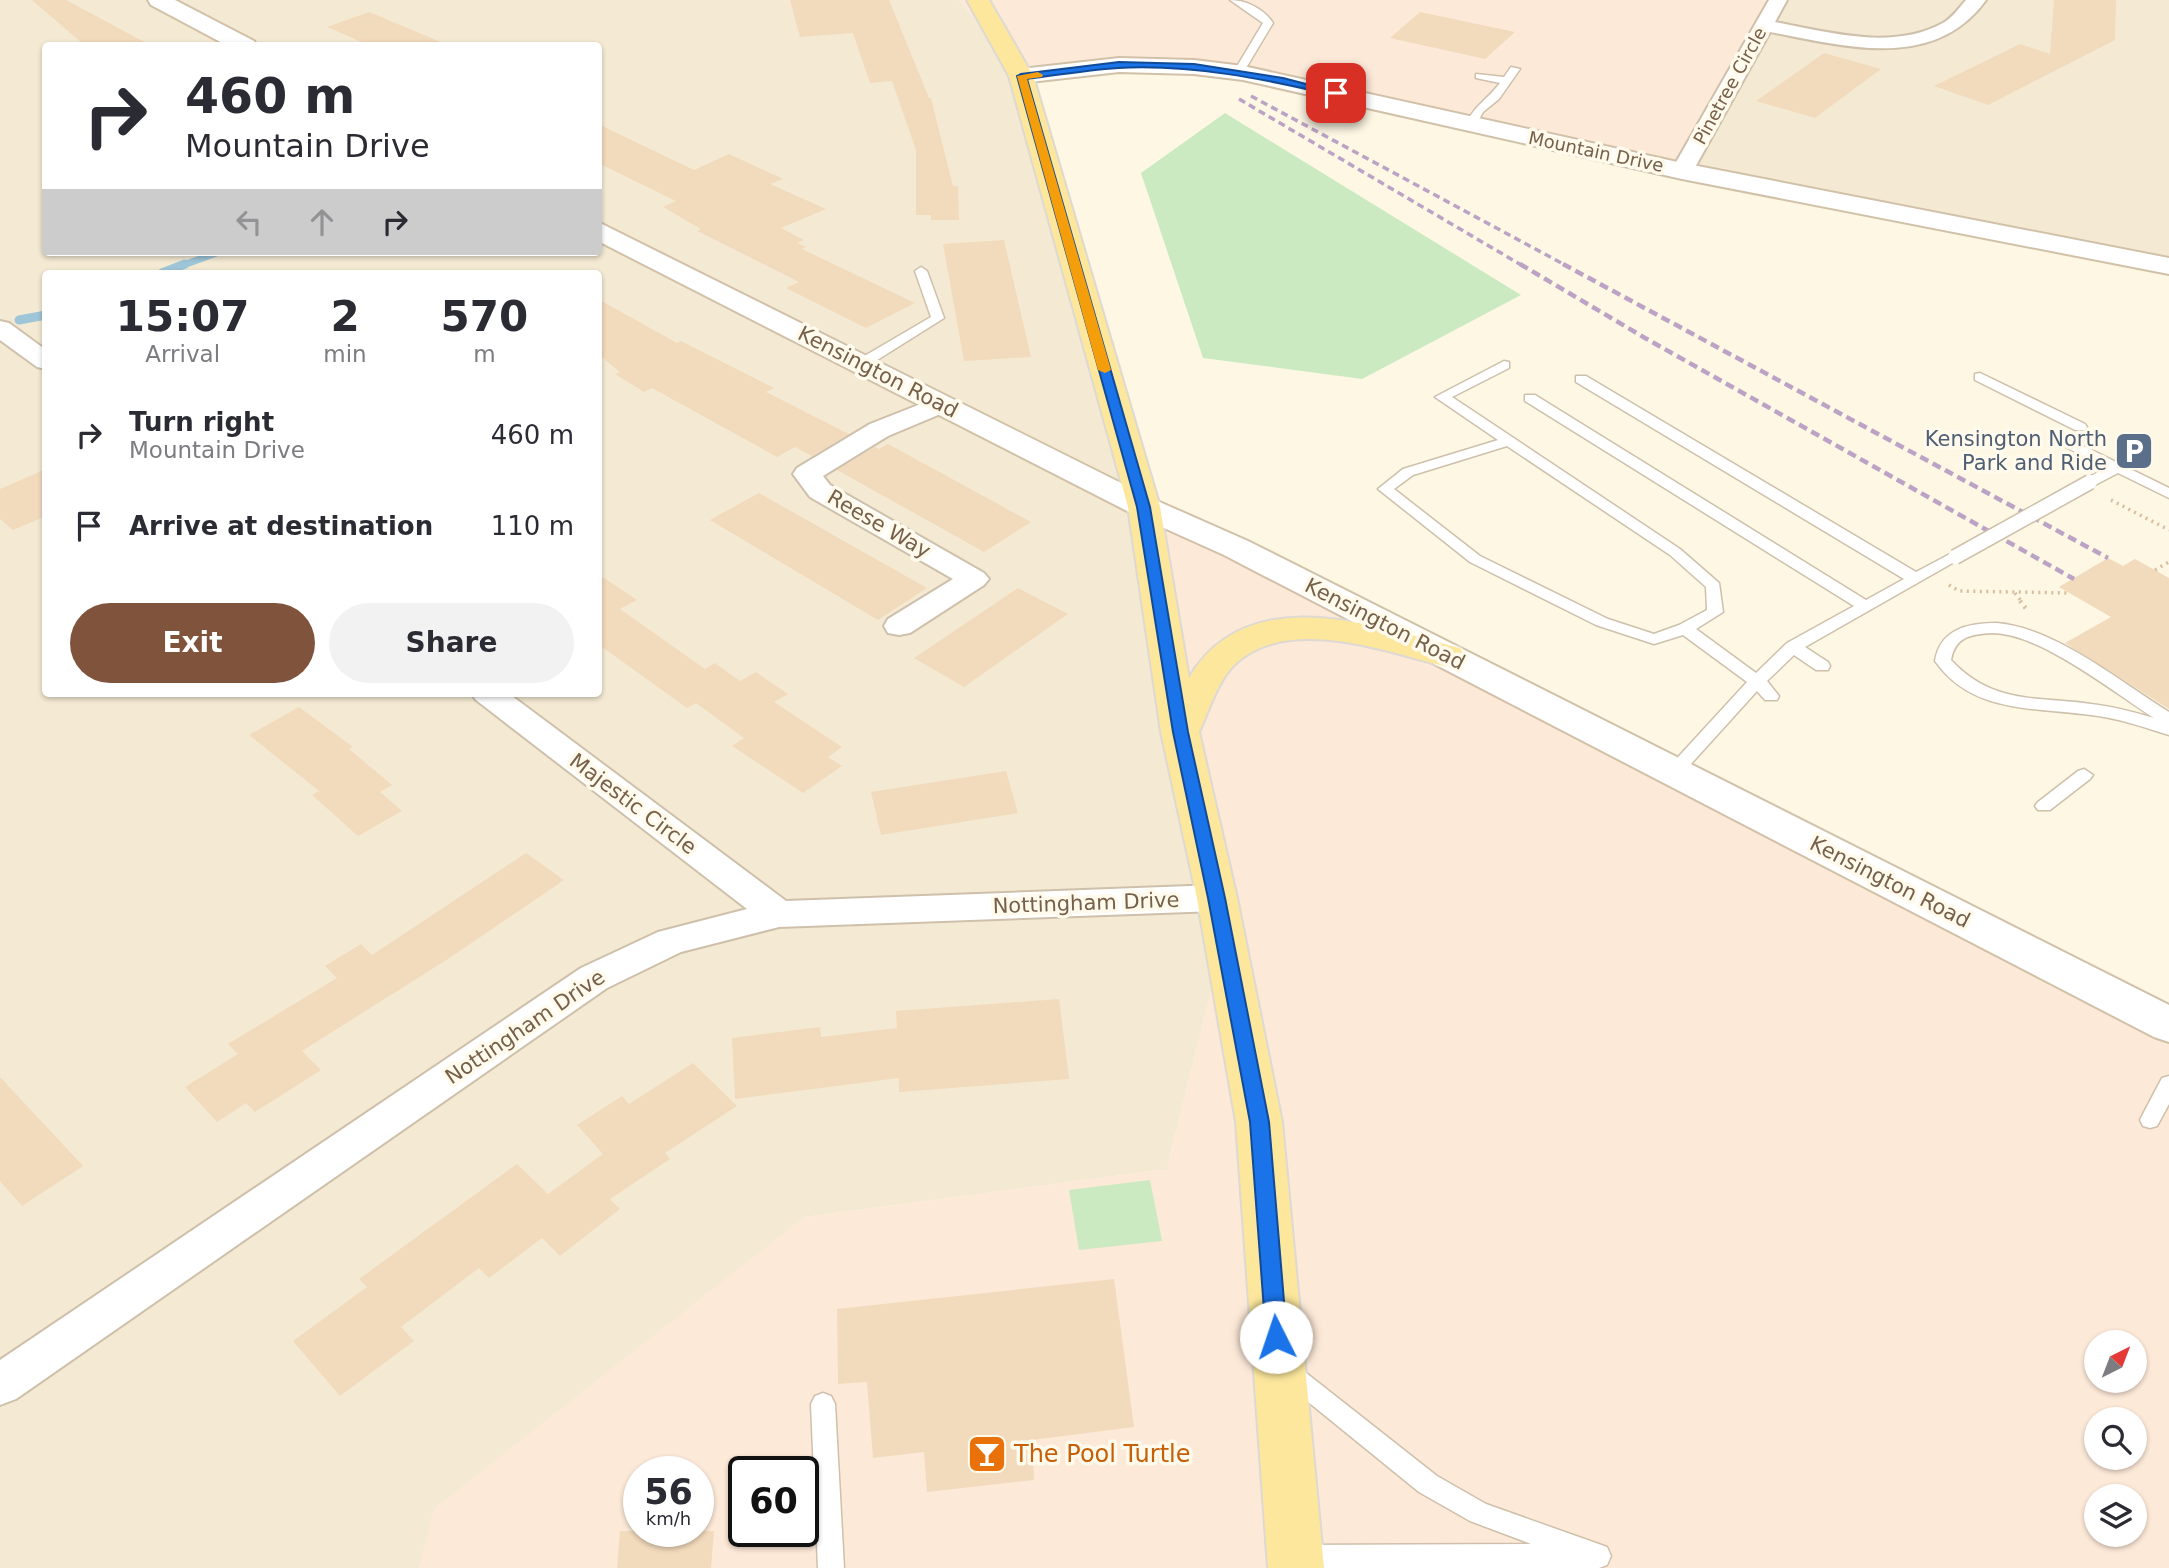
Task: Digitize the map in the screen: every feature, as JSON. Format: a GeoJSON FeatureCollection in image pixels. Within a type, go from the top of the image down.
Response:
{"type":"FeatureCollection","features":[{"type":"Feature","properties":{"kind":"main road"},"geometry":{"type":"LineString","coordinates":[[978,0],[1021,76],[1144,507],[1181,732],[1217,898],[1259,1122],[1296,1563]]}},
{"type":"Feature","properties":{"kind":"main road"},"geometry":{"type":"LineString","coordinates":[[1181,732],[1219,660],[1237,642],[1265,632],[1314,629],[1377,639],[1447,656]]}},
{"type":"Feature","properties":{"kind":"street"},"geometry":{"type":"LineString","coordinates":[[159,0],[238,42]]}},
{"type":"Feature","properties":{"kind":"street","name":"Pinetree Circle"},"geometry":{"type":"LineString","coordinates":[[1682,171],[1778,0]]}},
{"type":"Feature","properties":{"kind":"street"},"geometry":{"type":"LineString","coordinates":[[1763,25],[1874,43],[1905,42],[1951,26],[1977,0]]}},
{"type":"Feature","properties":{"kind":"street","name":"Mountain Drive"},"geometry":{"type":"LineString","coordinates":[[1021,76],[1119,65],[1194,67],[1283,80],[1682,171],[2169,266]]}},
{"type":"Feature","properties":{"kind":"street","name":"Kensington Road"},"geometry":{"type":"LineString","coordinates":[[602,232],[1144,507],[1236,548],[2166,1017]]}},
{"type":"Feature","properties":{"kind":"street"},"geometry":{"type":"LineString","coordinates":[[0,328],[42,359]]}},
{"type":"Feature","properties":{"kind":"street","name":"Reese Way"},"geometry":{"type":"LineString","coordinates":[[899,626],[974,579],[820,491],[807,474],[879,430],[941,404]]}},
{"type":"Feature","properties":{"kind":"street","name":"Majestic Circle"},"geometry":{"type":"LineString","coordinates":[[492,697],[779,914]]}},
{"type":"Feature","properties":{"kind":"street","name":"Nottingham Drive"},"geometry":{"type":"LineString","coordinates":[[0,1385],[594,978],[671,941],[779,914],[1217,898]]}},
{"type":"Feature","properties":{"kind":"lane"},"geometry":{"type":"LineString","coordinates":[[1235,0],[1264,17],[1268,23],[1238,73]]}},
{"type":"Feature","properties":{"kind":"lane"},"geometry":{"type":"LineString","coordinates":[[1471,125],[1478,110],[1494,97],[1515,69]]}},
{"type":"Feature","properties":{"kind":"lane"},"geometry":{"type":"LineString","coordinates":[[1480,76],[1507,81]]}},
{"type":"Feature","properties":{"kind":"lane"},"geometry":{"type":"LineString","coordinates":[[861,364],[938,318],[921,271]]}},
{"type":"Feature","properties":{"kind":"lane"},"geometry":{"type":"LineString","coordinates":[[1504,365],[1442,397],[1509,441],[1675,552],[1714,586],[1715,612],[1685,629],[1654,639],[1602,622],[1475,559],[1385,489],[1408,471],[1509,441]]}},
{"type":"Feature","properties":{"kind":"lane"},"geometry":{"type":"LineString","coordinates":[[1980,377],[2080,426]]}},
{"type":"Feature","properties":{"kind":"lane"},"geometry":{"type":"LineString","coordinates":[[1581,379],[1921,575]]}},
{"type":"Feature","properties":{"kind":"lane"},"geometry":{"type":"LineString","coordinates":[[1530,398],[1866,607]]}},
{"type":"Feature","properties":{"kind":"lane"},"geometry":{"type":"LineString","coordinates":[[2059,438],[2169,494]]}},
{"type":"Feature","properties":{"kind":"lane"},"geometry":{"type":"LineString","coordinates":[[1675,771],[1757,681],[1793,647],[2117,468]]}},
{"type":"Feature","properties":{"kind":"lane"},"geometry":{"type":"LineString","coordinates":[[2169,720],[2046,645],[2013,631],[1987,627],[1957,634],[1945,646],[1943,661],[1955,678],[1975,692],[2004,702],[2091,709],[2139,718],[2169,729]]}},
{"type":"Feature","properties":{"kind":"lane"},"geometry":{"type":"LineString","coordinates":[[1685,629],[1757,681],[1771,696]]}},
{"type":"Feature","properties":{"kind":"lane"},"geometry":{"type":"LineString","coordinates":[[1793,647],[1822,666]]}},
{"type":"Feature","properties":{"kind":"lane"},"geometry":{"type":"LineString","coordinates":[[2043,806],[2084,775]]}},
{"type":"Feature","properties":{"kind":"lane"},"geometry":{"type":"LineString","coordinates":[[2150,1120],[2169,1084]]}},
{"type":"Feature","properties":{"kind":"lane"},"geometry":{"type":"LineString","coordinates":[[1278,1364],[1428,1484],[1479,1513],[1598,1556],[1296,1563]]}},
{"type":"Feature","properties":{"kind":"lane"},"geometry":{"type":"LineString","coordinates":[[823,1404],[831,1568]]}},
{"type":"Feature","properties":{"kind":"path"},"geometry":{"type":"LineString","coordinates":[[2111,500],[2169,530]]}},
{"type":"Feature","properties":{"kind":"path"},"geometry":{"type":"LineString","coordinates":[[2155,570],[2169,562]]}},
{"type":"Feature","properties":{"kind":"path"},"geometry":{"type":"LineString","coordinates":[[1921,575],[1959,591],[2069,593]]}},
{"type":"Feature","properties":{"kind":"shaded area"},"geometry":{"type":"Polygon","coordinates":[[[0,0],[959,0],[1021,76],[1234,898],[1167,1169],[804,1217],[419,1568],[0,1568],[0,0]]]}},
{"type":"Feature","properties":{"kind":"shaded area"},"geometry":{"type":"Polygon","coordinates":[[[959,0],[1775,0],[1695,166],[1234,71],[1021,76],[959,0]]]}},
{"type":"Feature","properties":{"kind":"shaded area"},"geometry":{"type":"Polygon","coordinates":[[[1775,0],[2169,0],[2169,265],[1695,166],[1775,0]]]}},
{"type":"Feature","properties":{"kind":"shaded area"},"geometry":{"type":"Polygon","coordinates":[[[1144,507],[2169,1013],[2169,1568],[419,1568],[434,1509],[804,1217],[1167,1169],[1234,898],[1144,507]]]}},
{"type":"Feature","properties":{"kind":"green space"},"geometry":{"type":"Polygon","coordinates":[[[1225,113],[1521,295],[1362,379],[1203,358],[1141,173],[1225,113]]]}},
{"type":"Feature","properties":{"kind":"green space"},"geometry":{"type":"Polygon","coordinates":[[[1150,1180],[1162,1241],[1079,1250],[1069,1190],[1150,1180]]]}},
{"type":"Feature","properties":{"kind":"building"},"geometry":{"type":"Polygon","coordinates":[[[32,0],[66,0],[145,42],[81,42],[32,0]]]}},
{"type":"Feature","properties":{"kind":"building"},"geometry":{"type":"Polygon","coordinates":[[[790,0],[889,0],[931,98],[953,186],[958,186],[959,220],[931,220],[931,215],[916,215],[916,150],[892,81],[870,83],[853,33],[800,37],[790,0]]]}},
{"type":"Feature","properties":{"kind":"building"},"geometry":{"type":"Polygon","coordinates":[[[2054,0],[2116,0],[2115,40],[1988,105],[1934,86],[2020,44],[2050,54],[2054,0]]]}},
{"type":"Feature","properties":{"kind":"building"},"geometry":{"type":"Polygon","coordinates":[[[369,12],[441,42],[362,42],[327,27],[369,12]]]}},
{"type":"Feature","properties":{"kind":"building"},"geometry":{"type":"Polygon","coordinates":[[[1420,12],[1515,32],[1485,59],[1390,38],[1420,12]]]}},
{"type":"Feature","properties":{"kind":"building"},"geometry":{"type":"Polygon","coordinates":[[[1824,53],[1881,69],[1815,118],[1756,101],[1824,53]]]}},
{"type":"Feature","properties":{"kind":"building"},"geometry":{"type":"Polygon","coordinates":[[[602,126],[694,170],[729,154],[783,179],[770,184],[826,209],[781,228],[804,240],[797,243],[806,247],[802,249],[915,303],[866,328],[786,288],[799,282],[697,231],[701,229],[663,207],[676,201],[602,165],[602,126]]]}},
{"type":"Feature","properties":{"kind":"building"},"geometry":{"type":"Polygon","coordinates":[[[1004,240],[1031,357],[964,361],[943,244],[1004,240]]]}},
{"type":"Feature","properties":{"kind":"building"},"geometry":{"type":"Polygon","coordinates":[[[602,301],[677,343],[681,341],[774,388],[766,392],[849,434],[812,456],[795,447],[777,457],[652,388],[644,392],[615,374],[620,372],[602,357],[602,301]]]}},
{"type":"Feature","properties":{"kind":"building"},"geometry":{"type":"Polygon","coordinates":[[[888,444],[1031,522],[984,552],[837,470],[875,447],[879,449],[888,444]]]}},
{"type":"Feature","properties":{"kind":"building"},"geometry":{"type":"Polygon","coordinates":[[[42,471],[42,518],[13,530],[0,519],[0,489],[42,471]]]}},
{"type":"Feature","properties":{"kind":"building"},"geometry":{"type":"Polygon","coordinates":[[[759,493],[927,588],[878,620],[710,520],[759,493]]]}},
{"type":"Feature","properties":{"kind":"building"},"geometry":{"type":"Polygon","coordinates":[[[2108,558],[2123,566],[2135,559],[2169,578],[2169,709],[2065,643],[2111,617],[2059,587],[2108,558]]]}},
{"type":"Feature","properties":{"kind":"building"},"geometry":{"type":"Polygon","coordinates":[[[602,577],[637,600],[620,609],[705,669],[715,663],[740,681],[756,672],[788,694],[774,702],[842,747],[828,757],[842,766],[803,793],[732,746],[744,738],[696,703],[687,708],[602,647],[602,577]]]}},
{"type":"Feature","properties":{"kind":"building"},"geometry":{"type":"Polygon","coordinates":[[[1018,588],[1068,614],[964,687],[914,658],[1018,588]]]}},
{"type":"Feature","properties":{"kind":"building"},"geometry":{"type":"Polygon","coordinates":[[[299,707],[353,747],[349,749],[392,785],[380,792],[402,811],[358,836],[312,795],[319,791],[249,735],[299,707]]]}},
{"type":"Feature","properties":{"kind":"building"},"geometry":{"type":"Polygon","coordinates":[[[1006,771],[1018,813],[881,835],[871,792],[1006,771]]]}},
{"type":"Feature","properties":{"kind":"building"},"geometry":{"type":"Polygon","coordinates":[[[526,853],[564,880],[448,959],[302,1051],[321,1070],[255,1112],[246,1103],[217,1122],[185,1087],[238,1054],[228,1044],[337,978],[325,966],[361,944],[372,955],[526,853]]]}},
{"type":"Feature","properties":{"kind":"building"},"geometry":{"type":"Polygon","coordinates":[[[1059,999],[1069,1079],[899,1092],[899,1078],[735,1099],[732,1038],[820,1027],[821,1037],[897,1028],[896,1011],[1059,999]]]}},
{"type":"Feature","properties":{"kind":"building"},"geometry":{"type":"Polygon","coordinates":[[[693,1063],[737,1106],[665,1153],[670,1159],[610,1199],[620,1209],[560,1256],[542,1238],[489,1278],[479,1268],[401,1327],[414,1341],[340,1396],[293,1341],[367,1287],[359,1279],[517,1164],[548,1194],[603,1154],[577,1125],[622,1096],[629,1104],[693,1063]]]}},
{"type":"Feature","properties":{"kind":"building"},"geometry":{"type":"Polygon","coordinates":[[[0,1077],[83,1166],[22,1206],[0,1181],[0,1077]]]}},
{"type":"Feature","properties":{"kind":"building"},"geometry":{"type":"Polygon","coordinates":[[[1114,1279],[1134,1427],[1032,1440],[1034,1480],[927,1492],[924,1452],[873,1458],[867,1382],[838,1384],[837,1309],[1114,1279]]]}},
{"type":"Feature","properties":{"kind":"building"},"geometry":{"type":"Polygon","coordinates":[[[620,1531],[623,1531],[623,1547],[713,1547],[711,1568],[617,1568],[620,1531]]]}},
{"type":"Feature","properties":{"kind":"waterway"},"geometry":{"type":"LineString","coordinates":[[181,266],[208,256]]}},
{"type":"Feature","properties":{"kind":"waterway"},"geometry":{"type":"LineString","coordinates":[[170,270],[185,264]]}},
{"type":"Feature","properties":{"kind":"waterway"},"geometry":{"type":"LineString","coordinates":[[19,320],[42,316]]}},
{"type":"Feature","properties":{"kind":"railway"},"geometry":{"type":"LineString","coordinates":[[1251,96],[1567,266]]}},
{"type":"Feature","properties":{"kind":"railway"},"geometry":{"type":"LineString","coordinates":[[1239,99],[1523,266]]}},
{"type":"Feature","properties":{"kind":"railway"},"geometry":{"type":"LineString","coordinates":[[1520,264],[1645,338],[2074,579]]}},
{"type":"Feature","properties":{"kind":"railway"},"geometry":{"type":"LineString","coordinates":[[1563,264],[2108,558]]}},
{"type":"Feature","properties":{"kind":"slow traffic"},"geometry":{"type":"LineString","coordinates":[[1038,75],[1021,76],[1105,370]]}},
{"type":"Feature","properties":{"kind":"place","name":"Kensington North Park and Ride"},"geometry":{"type":"Point","coordinates":[2134,451]}},
{"type":"Feature","properties":{"kind":"place","name":"The Pool Turtle"},"geometry":{"type":"Point","coordinates":[987,1454]}},
{"type":"Feature","properties":{"kind":"route"},"geometry":{"type":"LineString","coordinates":[[1276,1337],[1259,1122],[1217,898],[1181,732],[1144,507],[1021,76],[1119,65],[1194,67],[1283,80],[1336,93]]}}]}
